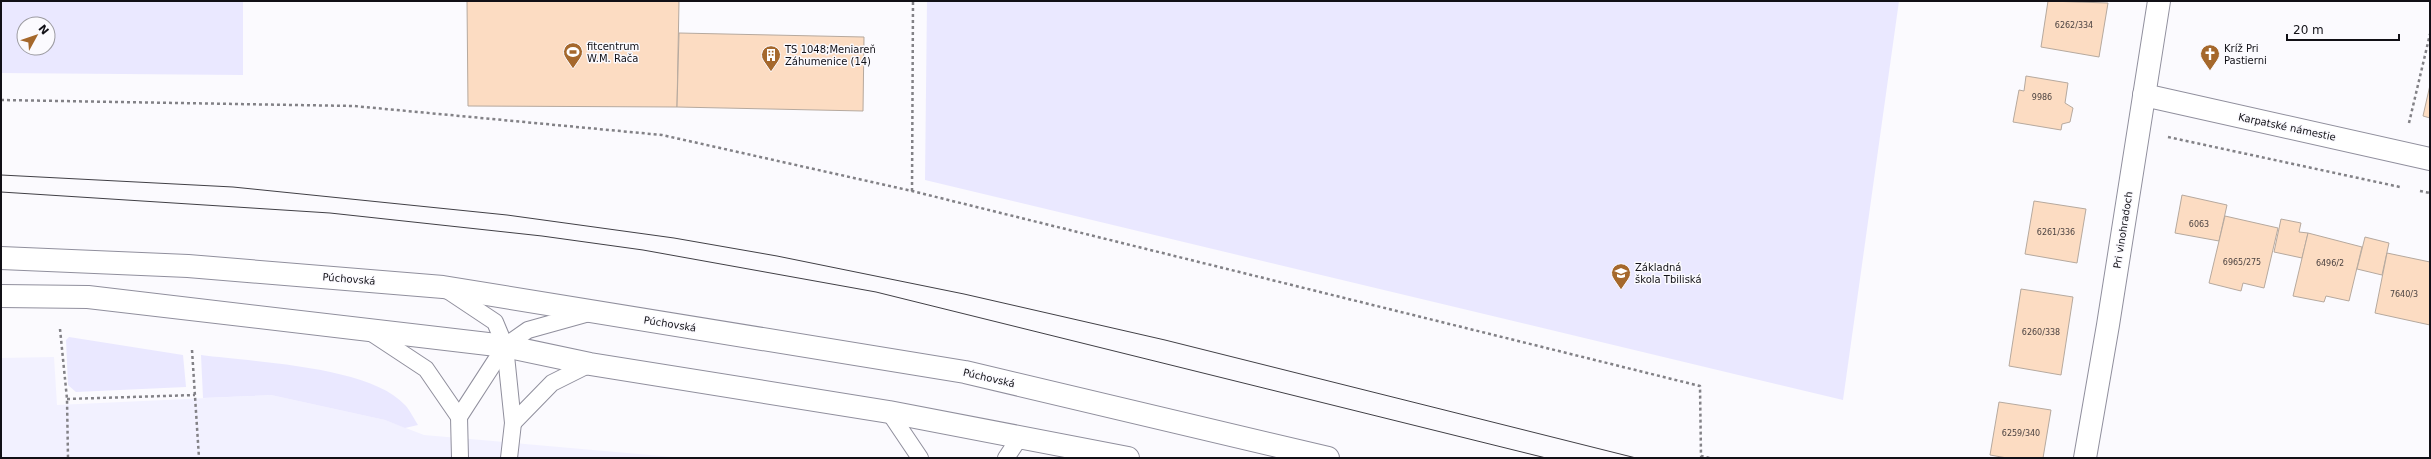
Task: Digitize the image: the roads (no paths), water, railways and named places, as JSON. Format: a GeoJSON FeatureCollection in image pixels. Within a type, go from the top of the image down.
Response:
{"type":"FeatureCollection","features":[{"type":"Feature","properties":{"kind":"main road","name":"Pri vinohradoch"},"geometry":{"type":"LineString","coordinates":[[2085,458],[2108,325],[2159,1]]}},
{"type":"Feature","properties":{"kind":"main road","name":"Karpatské námestie"},"geometry":{"type":"LineString","coordinates":[[2144,95],[2430,159]]}},
{"type":"Feature","properties":{"kind":"main road","name":"Púchovská"},"geometry":{"type":"LineString","coordinates":[[1,258],[188,266],[443,287],[964,372],[1328,458]]}},
{"type":"Feature","properties":{"kind":"main road"},"geometry":{"type":"LineString","coordinates":[[1,296],[88,297],[364,328],[505,346],[590,364],[889,412],[1128,458]]}},
{"type":"Feature","properties":{"kind":"lane"},"geometry":{"type":"LineString","coordinates":[[443,287],[495,322],[505,346],[513,423],[509,458]]}},
{"type":"Feature","properties":{"kind":"lane"},"geometry":{"type":"LineString","coordinates":[[459,417],[505,346],[528,330],[592,312]]}},
{"type":"Feature","properties":{"kind":"lane"},"geometry":{"type":"LineString","coordinates":[[364,328],[426,368],[459,417],[460,458]]}},
{"type":"Feature","properties":{"kind":"lane"},"geometry":{"type":"LineString","coordinates":[[513,423],[552,383],[590,364]]}},
{"type":"Feature","properties":{"kind":"lane"},"geometry":{"type":"LineString","coordinates":[[889,412],[920,458]]}},
{"type":"Feature","properties":{"kind":"lane"},"geometry":{"type":"LineString","coordinates":[[1006,458],[1020,437]]}},
{"type":"Feature","properties":{"kind":"tram line"},"geometry":{"type":"LineString","coordinates":[[1,175],[233,187],[507,215],[674,238],[777,256],[964,294],[1165,340],[1636,458]]}},
{"type":"Feature","properties":{"kind":"tram line"},"geometry":{"type":"LineString","coordinates":[[1,192],[330,213],[542,236],[643,250],[876,292],[1546,458]]}},
{"type":"Feature","properties":{"kind":"place","name":"fitcentrum W.M. Rača"},"geometry":{"type":"Point","coordinates":[573,69]}},
{"type":"Feature","properties":{"kind":"place","name":"Kríž Pri Pastierni"},"geometry":{"type":"Point","coordinates":[2210,71]}},
{"type":"Feature","properties":{"kind":"place","name":"TS 1048;Meniareň Záhumenice (14)"},"geometry":{"type":"Point","coordinates":[771,72]}},
{"type":"Feature","properties":{"kind":"place","name":"Základná škola Tbiliská"},"geometry":{"type":"Point","coordinates":[1621,290]}}]}
